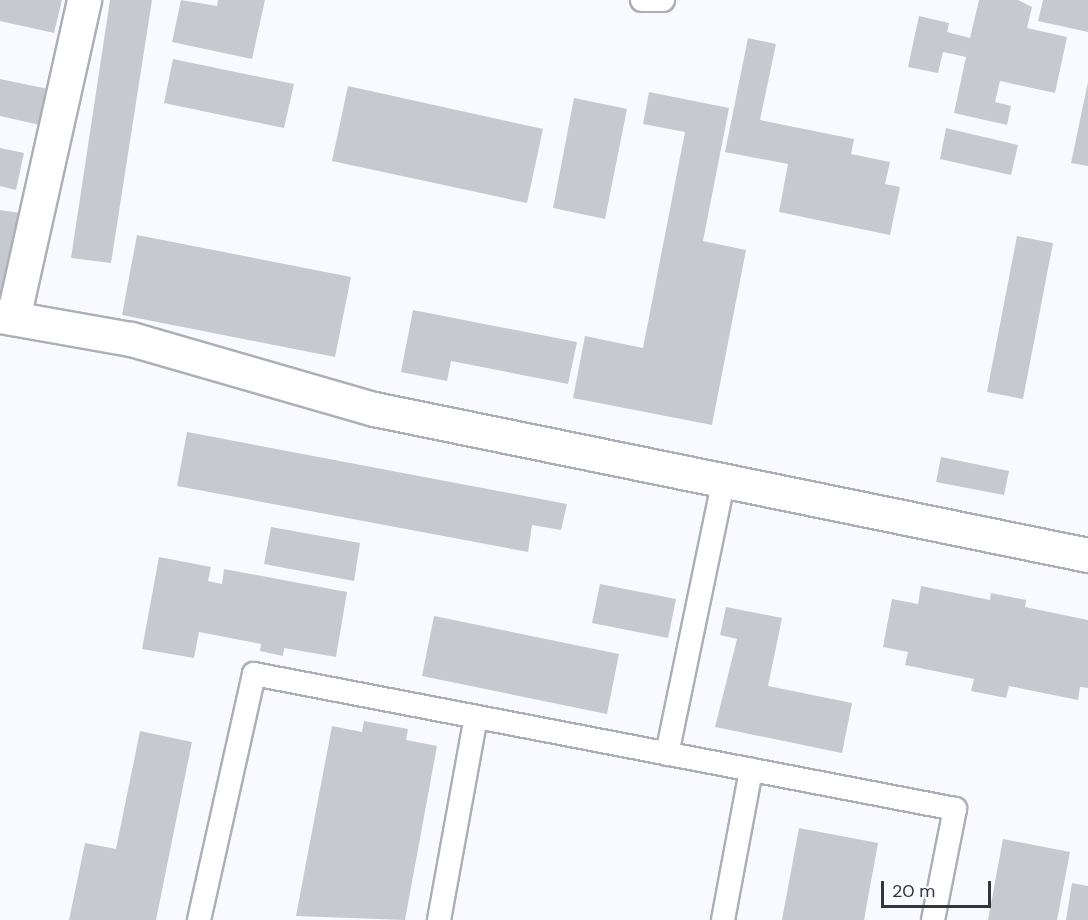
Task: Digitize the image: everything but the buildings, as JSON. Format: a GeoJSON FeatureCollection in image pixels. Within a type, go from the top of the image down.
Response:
{"type":"FeatureCollection","features":[{"type":"Feature","properties":{"kind":"street"},"geometry":{"type":"LineString","coordinates":[[84,0],[6,317],[131,339],[374,409],[723,483],[1088,555]]}},
{"type":"Feature","properties":{"kind":"lane"},"geometry":{"type":"LineString","coordinates":[[642,0],[663,0]]}},
{"type":"Feature","properties":{"kind":"lane"},"geometry":{"type":"LineString","coordinates":[[667,754],[723,483]]}},
{"type":"Feature","properties":{"kind":"lane"},"geometry":{"type":"LineString","coordinates":[[199,920],[254,674],[955,809],[933,920]]}},
{"type":"Feature","properties":{"kind":"lane"},"geometry":{"type":"LineString","coordinates":[[439,920],[476,717]]}},
{"type":"Feature","properties":{"kind":"lane"},"geometry":{"type":"LineString","coordinates":[[723,920],[751,770]]}}]}
